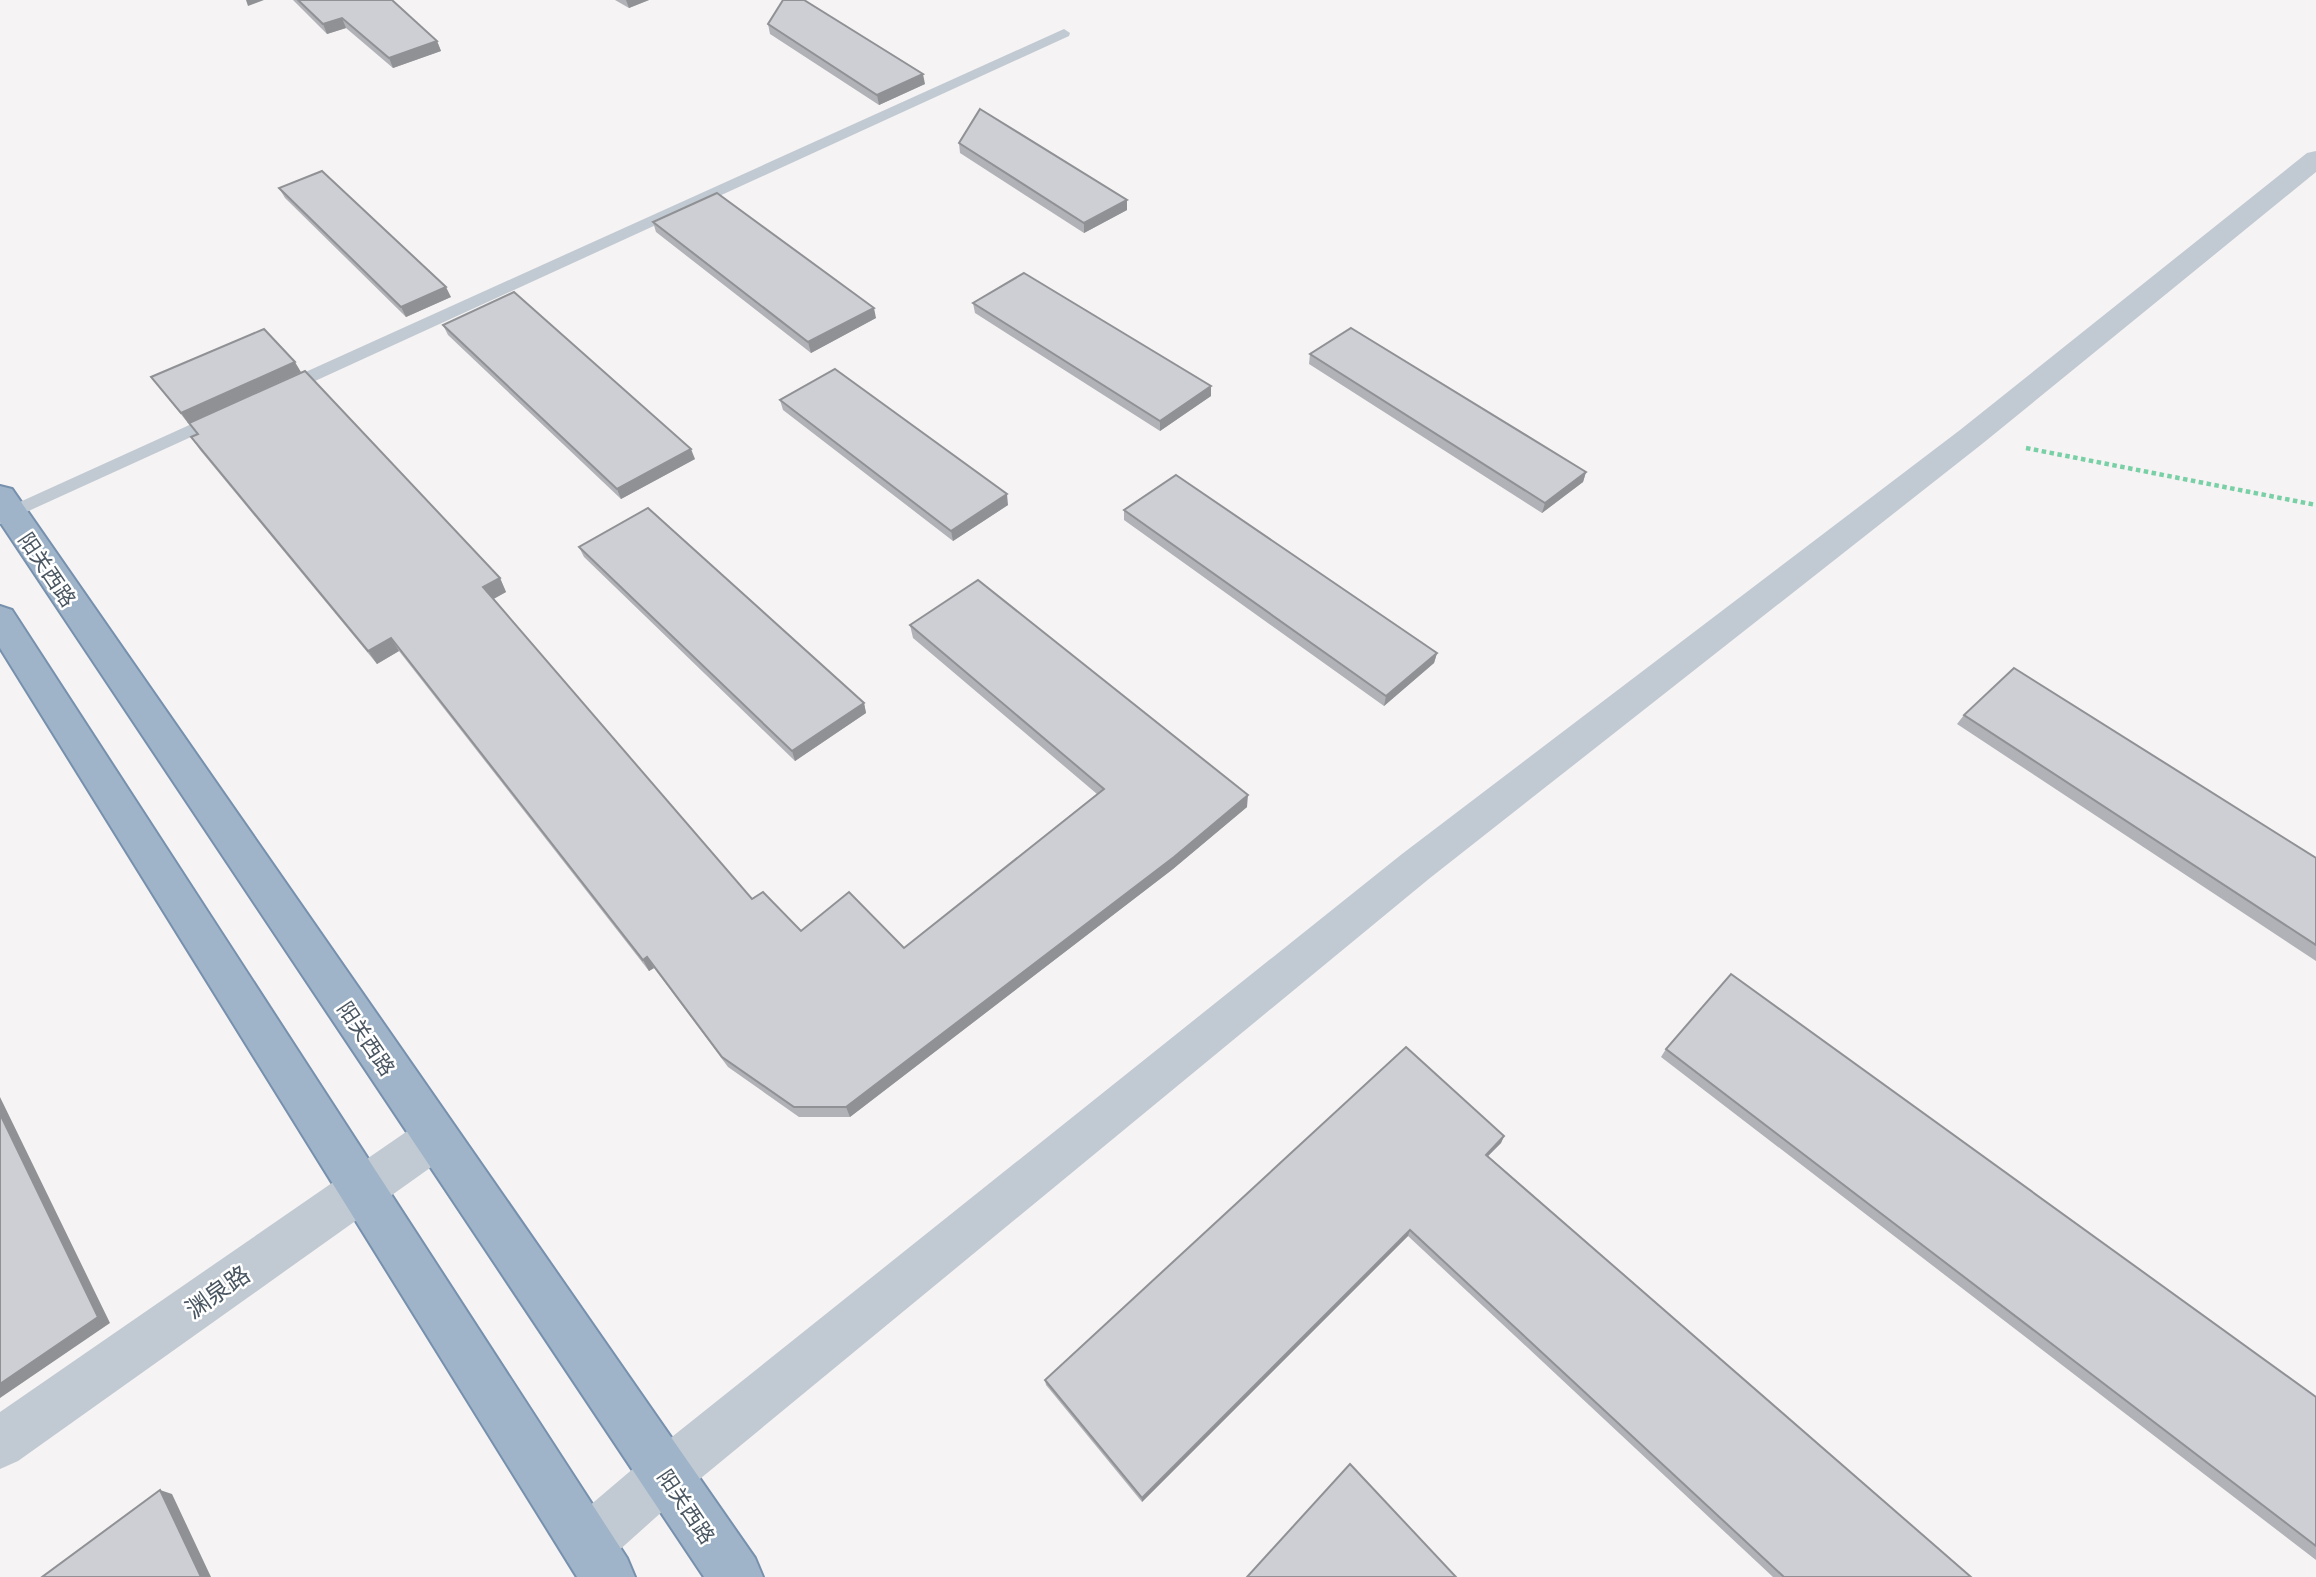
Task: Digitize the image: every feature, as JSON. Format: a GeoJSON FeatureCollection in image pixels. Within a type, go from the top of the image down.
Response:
{"type":"FeatureCollection","features":[{"type":"Feature","properties":{"kind":"highway","name":"阳关西路"},"geometry":{"type":"LineString","coordinates":[[4,509],[736,1577]]}},
{"type":"Feature","properties":{"kind":"highway"},"geometry":{"type":"LineString","coordinates":[[0,619],[598,1560]]}},
{"type":"Feature","properties":{"kind":"street"},"geometry":{"type":"LineString","coordinates":[[598,1560],[666,1474],[1416,866],[1970,437],[2316,159]]}},
{"type":"Feature","properties":{"kind":"street","name":"渊泉路"},"geometry":{"type":"LineString","coordinates":[[0,1443],[435,1138]]}},
{"type":"Feature","properties":{"kind":"lane"},"geometry":{"type":"LineString","coordinates":[[265,397],[1064,33]]}},
{"type":"Feature","properties":{"kind":"lane"},"geometry":{"type":"LineString","coordinates":[[4,509],[239,409]]}},
{"type":"Feature","properties":{"kind":"path"},"geometry":{"type":"LineString","coordinates":[[1970,437],[2316,505]]}},
{"type":"Feature","properties":{"kind":"building"},"geometry":{"type":"Polygon","coordinates":[[[298,0],[392,0],[437,41],[389,58],[342,18],[323,24],[298,0]]]}},
{"type":"Feature","properties":{"kind":"building"},"geometry":{"type":"Polygon","coordinates":[[[783,0],[804,0],[923,74],[877,95],[768,24],[783,0]]]}},
{"type":"Feature","properties":{"kind":"building"},"geometry":{"type":"Polygon","coordinates":[[[980,109],[1127,200],[1084,223],[959,143],[980,109]]]}},
{"type":"Feature","properties":{"kind":"building"},"geometry":{"type":"Polygon","coordinates":[[[322,171],[446,287],[401,307],[279,188],[322,171]]]}},
{"type":"Feature","properties":{"kind":"building"},"geometry":{"type":"Polygon","coordinates":[[[717,193],[874,308],[808,342],[653,222],[717,193]]]}},
{"type":"Feature","properties":{"kind":"building"},"geometry":{"type":"Polygon","coordinates":[[[1024,273],[1211,386],[1160,421],[973,303],[1024,273]]]}},
{"type":"Feature","properties":{"kind":"building"},"geometry":{"type":"Polygon","coordinates":[[[514,292],[691,449],[617,489],[443,325],[514,292]]]}},
{"type":"Feature","properties":{"kind":"building"},"geometry":{"type":"Polygon","coordinates":[[[1351,328],[1586,472],[1545,503],[1310,354],[1351,328]]]}},
{"type":"Feature","properties":{"kind":"building"},"geometry":{"type":"Polygon","coordinates":[[[264,329],[295,362],[181,413],[151,377],[264,329]]]}},
{"type":"Feature","properties":{"kind":"building"},"geometry":{"type":"Polygon","coordinates":[[[835,369],[1007,494],[951,531],[780,400],[835,369]]]}},
{"type":"Feature","properties":{"kind":"building"},"geometry":{"type":"Polygon","coordinates":[[[305,371],[500,578],[483,587],[752,899],[763,892],[801,931],[849,892],[904,948],[1104,789],[910,625],[978,580],[1248,795],[1174,857],[846,1107],[794,1107],[722,1057],[647,957],[643,960],[391,638],[368,651],[191,437],[198,434],[189,423],[305,371]]]}},
{"type":"Feature","properties":{"kind":"building"},"geometry":{"type":"Polygon","coordinates":[[[1176,475],[1437,653],[1386,696],[1124,510],[1176,475]]]}},
{"type":"Feature","properties":{"kind":"building"},"geometry":{"type":"Polygon","coordinates":[[[648,508],[864,703],[792,751],[579,547],[648,508]]]}},
{"type":"Feature","properties":{"kind":"building"},"geometry":{"type":"Polygon","coordinates":[[[2014,668],[2316,858],[2316,945],[1964,715],[2014,668]]]}},
{"type":"Feature","properties":{"kind":"building"},"geometry":{"type":"Polygon","coordinates":[[[1731,974],[2316,1397],[2316,1546],[1666,1049],[1731,974]]]}},
{"type":"Feature","properties":{"kind":"building"},"geometry":{"type":"Polygon","coordinates":[[[1406,1047],[1504,1136],[1486,1155],[1971,1577],[1784,1577],[1410,1230],[1142,1498],[1045,1380],[1406,1047]]]}},
{"type":"Feature","properties":{"kind":"building"},"geometry":{"type":"Polygon","coordinates":[[[0,1114],[98,1317],[0,1384],[0,1114]]]}},
{"type":"Feature","properties":{"kind":"building"},"geometry":{"type":"Polygon","coordinates":[[[1350,1464],[1456,1577],[1247,1577],[1350,1464]]]}},
{"type":"Feature","properties":{"kind":"building"},"geometry":{"type":"Polygon","coordinates":[[[160,1490],[201,1577],[42,1577],[160,1490]]]}}]}
